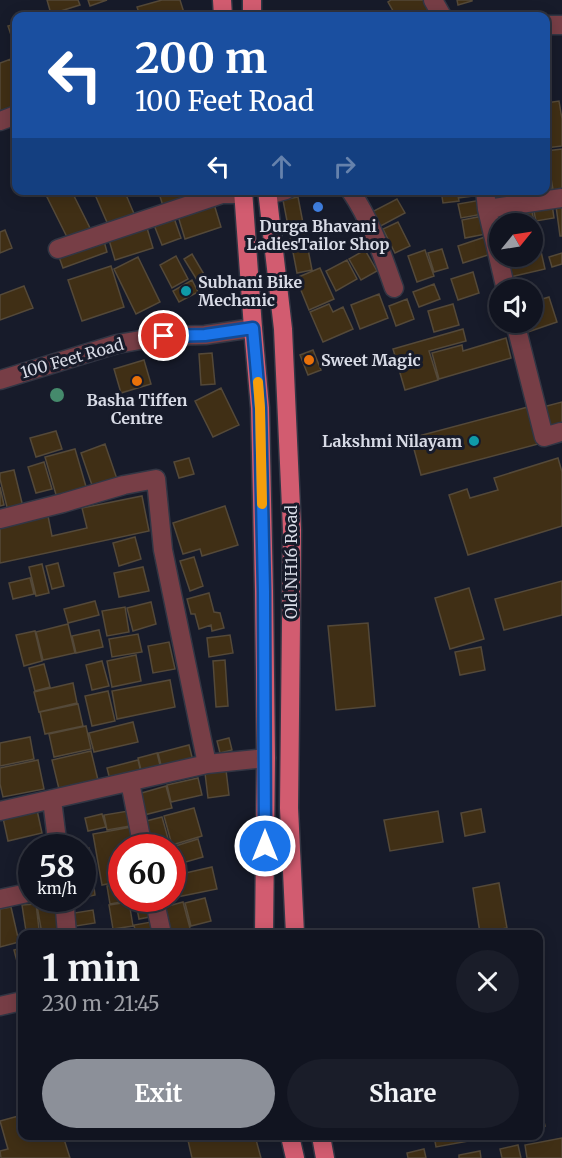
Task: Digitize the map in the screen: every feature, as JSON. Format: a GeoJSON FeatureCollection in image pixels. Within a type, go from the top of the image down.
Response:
{"type":"FeatureCollection","features":[{"type":"Feature","properties":{"kind":"main road","name":"Old NH16 Road"},"geometry":{"type":"LineString","coordinates":[[243,195],[260,408],[266,758],[264,930]]}},
{"type":"Feature","properties":{"kind":"main road","name":"Old NH16 Road"},"geometry":{"type":"LineString","coordinates":[[267,195],[284,329],[292,530],[289,808],[295,930]]}},
{"type":"Feature","properties":{"kind":"main road"},"geometry":{"type":"LineString","coordinates":[[253,328],[284,329]]}},
{"type":"Feature","properties":{"kind":"main road"},"geometry":{"type":"LineString","coordinates":[[291,1140],[295,1158]]}},
{"type":"Feature","properties":{"kind":"main road"},"geometry":{"type":"LineString","coordinates":[[322,1140],[325,1158]]}},
{"type":"Feature","properties":{"kind":"street"},"geometry":{"type":"LineString","coordinates":[[58,249],[219,195]]}},
{"type":"Feature","properties":{"kind":"street"},"geometry":{"type":"LineString","coordinates":[[353,195],[376,237],[394,288]]}},
{"type":"Feature","properties":{"kind":"street"},"geometry":{"type":"LineString","coordinates":[[504,279],[486,200],[562,198]]}},
{"type":"Feature","properties":{"kind":"street","name":"100 Feet Road"},"geometry":{"type":"LineString","coordinates":[[0,380],[117,344],[164,336],[205,335],[253,328]]}},
{"type":"Feature","properties":{"kind":"street"},"geometry":{"type":"LineString","coordinates":[[517,333],[543,437],[561,432]]}},
{"type":"Feature","properties":{"kind":"street"},"geometry":{"type":"LineString","coordinates":[[0,519],[124,485],[156,479],[163,550],[207,764]]}},
{"type":"Feature","properties":{"kind":"street"},"geometry":{"type":"LineString","coordinates":[[0,811],[207,764],[266,758]]}},
{"type":"Feature","properties":{"kind":"street"},"geometry":{"type":"LineString","coordinates":[[130,782],[140,834]]}},
{"type":"Feature","properties":{"kind":"street"},"geometry":{"type":"LineString","coordinates":[[52,800],[56,834]]}},
{"type":"Feature","properties":{"kind":"street"},"geometry":{"type":"LineString","coordinates":[[0,899],[18,895]]}},
{"type":"Feature","properties":{"kind":"street"},"geometry":{"type":"LineString","coordinates":[[65,912],[67,930]]}},
{"type":"Feature","properties":{"kind":"street"},"geometry":{"type":"LineString","coordinates":[[157,912],[161,930]]}},
{"type":"Feature","properties":{"kind":"street"},"geometry":{"type":"LineString","coordinates":[[0,1006],[18,1001]]}},
{"type":"Feature","properties":{"kind":"building"},"geometry":{"type":"Polygon","coordinates":[[[47,0],[78,0],[80,5],[57,12],[50,12],[47,0]]]}},
{"type":"Feature","properties":{"kind":"building"},"geometry":{"type":"Polygon","coordinates":[[[88,0],[107,0],[90,6],[88,0]]]}},
{"type":"Feature","properties":{"kind":"building"},"geometry":{"type":"Polygon","coordinates":[[[162,0],[180,0],[184,12],[139,12],[137,7],[162,0]]]}},
{"type":"Feature","properties":{"kind":"building"},"geometry":{"type":"Polygon","coordinates":[[[391,0],[424,0],[430,12],[394,12],[388,2],[391,0]]]}},
{"type":"Feature","properties":{"kind":"building"},"geometry":{"type":"Polygon","coordinates":[[[457,0],[472,0],[472,1],[458,5],[457,0]]]}},
{"type":"Feature","properties":{"kind":"building"},"geometry":{"type":"Polygon","coordinates":[[[12,25],[12,38],[8,26],[12,25]]]}},
{"type":"Feature","properties":{"kind":"building"},"geometry":{"type":"Polygon","coordinates":[[[11,59],[12,62],[12,110],[0,114],[0,63],[11,59]]]}},
{"type":"Feature","properties":{"kind":"building"},"geometry":{"type":"Polygon","coordinates":[[[559,101],[562,146],[550,148],[550,102],[559,101]]]}},
{"type":"Feature","properties":{"kind":"building"},"geometry":{"type":"Polygon","coordinates":[[[562,149],[562,194],[554,195],[550,173],[550,150],[562,149]]]}},
{"type":"Feature","properties":{"kind":"building"},"geometry":{"type":"Polygon","coordinates":[[[74,195],[90,228],[68,239],[47,197],[74,195]]]}},
{"type":"Feature","properties":{"kind":"building"},"geometry":{"type":"Polygon","coordinates":[[[95,195],[126,195],[135,216],[109,227],[95,195]]]}},
{"type":"Feature","properties":{"kind":"building"},"geometry":{"type":"Polygon","coordinates":[[[160,195],[184,195],[185,199],[163,206],[160,195]]]}},
{"type":"Feature","properties":{"kind":"building"},"geometry":{"type":"Polygon","coordinates":[[[186,195],[201,195],[188,201],[186,195]]]}},
{"type":"Feature","properties":{"kind":"building"},"geometry":{"type":"Polygon","coordinates":[[[442,195],[458,195],[459,201],[443,203],[442,195]]]}},
{"type":"Feature","properties":{"kind":"building"},"geometry":{"type":"Polygon","coordinates":[[[459,195],[480,195],[459,198],[459,195]]]}},
{"type":"Feature","properties":{"kind":"building"},"geometry":{"type":"Polygon","coordinates":[[[492,195],[514,195],[515,201],[493,205],[492,195]]]}},
{"type":"Feature","properties":{"kind":"building"},"geometry":{"type":"Polygon","coordinates":[[[521,195],[547,195],[522,200],[521,195]]]}},
{"type":"Feature","properties":{"kind":"building"},"geometry":{"type":"Polygon","coordinates":[[[298,197],[312,270],[297,273],[283,200],[298,197]]]}},
{"type":"Feature","properties":{"kind":"building"},"geometry":{"type":"Polygon","coordinates":[[[397,199],[405,213],[375,229],[368,214],[397,199]]]}},
{"type":"Feature","properties":{"kind":"building"},"geometry":{"type":"Polygon","coordinates":[[[481,200],[483,214],[461,218],[458,204],[481,200]]]}},
{"type":"Feature","properties":{"kind":"building"},"geometry":{"type":"Polygon","coordinates":[[[214,204],[221,227],[185,239],[178,216],[214,204]]]}},
{"type":"Feature","properties":{"kind":"building"},"geometry":{"type":"Polygon","coordinates":[[[552,204],[554,218],[543,220],[543,213],[534,213],[533,207],[552,204]]]}},
{"type":"Feature","properties":{"kind":"building"},"geometry":{"type":"Polygon","coordinates":[[[562,205],[562,236],[560,236],[556,206],[562,205]]]}},
{"type":"Feature","properties":{"kind":"building"},"geometry":{"type":"Polygon","coordinates":[[[483,216],[486,234],[465,238],[462,220],[483,216]]]}},
{"type":"Feature","properties":{"kind":"building"},"geometry":{"type":"Polygon","coordinates":[[[174,218],[181,238],[162,245],[154,225],[174,218]]]}},
{"type":"Feature","properties":{"kind":"building"},"geometry":{"type":"Polygon","coordinates":[[[398,222],[410,246],[395,253],[383,229],[398,222]]]}},
{"type":"Feature","properties":{"kind":"building"},"geometry":{"type":"Polygon","coordinates":[[[147,228],[153,248],[115,260],[109,240],[147,228]]]}},
{"type":"Feature","properties":{"kind":"building"},"geometry":{"type":"Polygon","coordinates":[[[5,230],[12,248],[0,253],[0,232],[5,230]]]}},
{"type":"Feature","properties":{"kind":"building"},"geometry":{"type":"Polygon","coordinates":[[[485,237],[489,255],[463,263],[458,246],[485,237]]]}},
{"type":"Feature","properties":{"kind":"building"},"geometry":{"type":"Polygon","coordinates":[[[104,241],[107,252],[63,268],[59,257],[104,241]]]}},
{"type":"Feature","properties":{"kind":"building"},"geometry":{"type":"Polygon","coordinates":[[[442,249],[448,268],[434,272],[428,253],[442,249]]]}},
{"type":"Feature","properties":{"kind":"building"},"geometry":{"type":"Polygon","coordinates":[[[365,250],[377,271],[361,280],[349,259],[365,250]]]}},
{"type":"Feature","properties":{"kind":"building"},"geometry":{"type":"Polygon","coordinates":[[[425,250],[434,276],[417,282],[408,256],[425,250]]]}},
{"type":"Feature","properties":{"kind":"building"},"geometry":{"type":"Polygon","coordinates":[[[562,253],[562,264],[552,267],[549,257],[562,253]]]}},
{"type":"Feature","properties":{"kind":"building"},"geometry":{"type":"Polygon","coordinates":[[[192,254],[205,276],[197,280],[184,259],[192,254]]]}},
{"type":"Feature","properties":{"kind":"building"},"geometry":{"type":"Polygon","coordinates":[[[176,256],[188,279],[172,288],[160,265],[176,256]]]}},
{"type":"Feature","properties":{"kind":"building"},"geometry":{"type":"Polygon","coordinates":[[[138,257],[160,302],[136,314],[114,269],[138,257]]]}},
{"type":"Feature","properties":{"kind":"building"},"geometry":{"type":"Polygon","coordinates":[[[347,260],[357,279],[336,291],[326,271],[347,260]]]}},
{"type":"Feature","properties":{"kind":"building"},"geometry":{"type":"Polygon","coordinates":[[[543,260],[545,269],[510,277],[508,267],[543,267],[543,260]]]}},
{"type":"Feature","properties":{"kind":"building"},"geometry":{"type":"Polygon","coordinates":[[[111,266],[124,307],[82,321],[68,280],[111,266]]]}},
{"type":"Feature","properties":{"kind":"building"},"geometry":{"type":"Polygon","coordinates":[[[320,268],[334,299],[309,310],[296,278],[320,268]]]}},
{"type":"Feature","properties":{"kind":"building"},"geometry":{"type":"Polygon","coordinates":[[[473,272],[479,293],[458,300],[451,279],[473,272]]]}},
{"type":"Feature","properties":{"kind":"building","name":"Subhani Bike Mechanic"},"geometry":{"type":"Polygon","coordinates":[[[192,280],[198,292],[179,302],[173,291],[192,280]]]}},
{"type":"Feature","properties":{"kind":"building"},"geometry":{"type":"Polygon","coordinates":[[[434,284],[440,299],[419,307],[413,292],[434,284]]]}},
{"type":"Feature","properties":{"kind":"building"},"geometry":{"type":"Polygon","coordinates":[[[24,286],[33,308],[0,320],[0,295],[24,286]]]}},
{"type":"Feature","properties":{"kind":"building"},"geometry":{"type":"Polygon","coordinates":[[[379,294],[388,318],[360,329],[351,305],[379,294]]]}},
{"type":"Feature","properties":{"kind":"building"},"geometry":{"type":"Polygon","coordinates":[[[549,297],[557,322],[543,327],[543,299],[549,297]]]}},
{"type":"Feature","properties":{"kind":"building"},"geometry":{"type":"Polygon","coordinates":[[[407,299],[414,319],[396,326],[389,306],[407,299]]]}},
{"type":"Feature","properties":{"kind":"building"},"geometry":{"type":"Polygon","coordinates":[[[329,304],[333,312],[343,307],[353,329],[323,342],[310,312],[329,304]]]}},
{"type":"Feature","properties":{"kind":"building"},"geometry":{"type":"Polygon","coordinates":[[[453,304],[459,325],[434,332],[428,311],[453,304]]]}},
{"type":"Feature","properties":{"kind":"building"},"geometry":{"type":"Polygon","coordinates":[[[463,329],[466,341],[429,351],[438,380],[405,390],[393,349],[463,329]]]}},
{"type":"Feature","properties":{"kind":"building"},"geometry":{"type":"Polygon","coordinates":[[[506,338],[511,358],[439,379],[432,353],[462,345],[463,351],[506,338]]]}},
{"type":"Feature","properties":{"kind":"building"},"geometry":{"type":"Polygon","coordinates":[[[313,350],[321,370],[308,375],[300,355],[313,350]]]}},
{"type":"Feature","properties":{"kind":"building"},"geometry":{"type":"Polygon","coordinates":[[[212,353],[215,384],[201,385],[199,354],[212,353]]]}},
{"type":"Feature","properties":{"kind":"building"},"geometry":{"type":"Polygon","coordinates":[[[144,360],[151,384],[121,393],[114,369],[144,360]]]}},
{"type":"Feature","properties":{"kind":"building"},"geometry":{"type":"Polygon","coordinates":[[[221,388],[239,425],[213,437],[195,401],[221,388]]]}},
{"type":"Feature","properties":{"kind":"building"},"geometry":{"type":"Polygon","coordinates":[[[562,402],[562,429],[546,434],[539,408],[562,402]]]}},
{"type":"Feature","properties":{"kind":"building","name":"Lakshmi Nilayam"},"geometry":{"type":"Polygon","coordinates":[[[528,407],[538,444],[421,475],[411,438],[528,407]]]}},
{"type":"Feature","properties":{"kind":"building"},"geometry":{"type":"Polygon","coordinates":[[[56,431],[62,449],[36,457],[30,438],[56,431]]]}},
{"type":"Feature","properties":{"kind":"building"},"geometry":{"type":"Polygon","coordinates":[[[105,444],[118,482],[94,491],[81,453],[105,444]]]}},
{"type":"Feature","properties":{"kind":"building"},"geometry":{"type":"Polygon","coordinates":[[[75,449],[87,490],[57,498],[45,457],[75,449]]]}},
{"type":"Feature","properties":{"kind":"building"},"geometry":{"type":"Polygon","coordinates":[[[189,458],[194,474],[179,478],[174,462],[189,458]]]}},
{"type":"Feature","properties":{"kind":"building"},"geometry":{"type":"Polygon","coordinates":[[[558,458],[562,472],[562,526],[468,555],[449,495],[467,489],[470,498],[498,490],[494,478],[558,458]]]}},
{"type":"Feature","properties":{"kind":"building"},"geometry":{"type":"Polygon","coordinates":[[[44,462],[52,489],[36,493],[28,467],[44,462]]]}},
{"type":"Feature","properties":{"kind":"building"},"geometry":{"type":"Polygon","coordinates":[[[14,470],[23,507],[8,511],[0,473],[14,470]]]}},
{"type":"Feature","properties":{"kind":"building"},"geometry":{"type":"Polygon","coordinates":[[[0,487],[4,505],[0,506],[0,487]]]}},
{"type":"Feature","properties":{"kind":"building"},"geometry":{"type":"Polygon","coordinates":[[[142,496],[149,531],[0,563],[0,522],[47,511],[52,536],[87,528],[82,508],[142,496]]]}},
{"type":"Feature","properties":{"kind":"building"},"geometry":{"type":"Polygon","coordinates":[[[225,506],[238,545],[202,556],[200,549],[183,554],[173,523],[225,506]]]}},
{"type":"Feature","properties":{"kind":"building"},"geometry":{"type":"Polygon","coordinates":[[[135,537],[141,559],[119,566],[113,543],[135,537]]]}},
{"type":"Feature","properties":{"kind":"building"},"geometry":{"type":"Polygon","coordinates":[[[194,557],[203,586],[190,591],[180,561],[194,557]]]}},
{"type":"Feature","properties":{"kind":"building"},"geometry":{"type":"Polygon","coordinates":[[[58,563],[64,586],[52,589],[46,566],[58,563]]]}},
{"type":"Feature","properties":{"kind":"building"},"geometry":{"type":"Polygon","coordinates":[[[42,564],[49,593],[36,596],[29,567],[42,564]]]}},
{"type":"Feature","properties":{"kind":"building"},"geometry":{"type":"Polygon","coordinates":[[[143,567],[149,591],[119,597],[114,573],[143,567]]]}},
{"type":"Feature","properties":{"kind":"building"},"geometry":{"type":"Polygon","coordinates":[[[30,578],[34,594],[13,599],[9,583],[30,578]]]}},
{"type":"Feature","properties":{"kind":"building"},"geometry":{"type":"Polygon","coordinates":[[[562,581],[562,615],[504,630],[495,599],[562,581]]]}},
{"type":"Feature","properties":{"kind":"building"},"geometry":{"type":"Polygon","coordinates":[[[469,588],[484,639],[450,649],[435,598],[469,588]]]}},
{"type":"Feature","properties":{"kind":"building"},"geometry":{"type":"Polygon","coordinates":[[[209,593],[214,612],[220,613],[224,628],[212,631],[211,625],[199,629],[195,614],[191,614],[187,599],[209,593]]]}},
{"type":"Feature","properties":{"kind":"building"},"geometry":{"type":"Polygon","coordinates":[[[95,601],[99,615],[68,623],[64,609],[95,601]]]}},
{"type":"Feature","properties":{"kind":"building"},"geometry":{"type":"Polygon","coordinates":[[[151,602],[156,624],[133,631],[127,608],[151,602]]]}},
{"type":"Feature","properties":{"kind":"building"},"geometry":{"type":"Polygon","coordinates":[[[125,607],[129,632],[107,636],[102,611],[125,607]]]}},
{"type":"Feature","properties":{"kind":"building"},"geometry":{"type":"Polygon","coordinates":[[[368,623],[375,706],[336,710],[328,626],[368,623]]]}},
{"type":"Feature","properties":{"kind":"building"},"geometry":{"type":"Polygon","coordinates":[[[68,624],[75,653],[43,660],[36,632],[68,624]]]}},
{"type":"Feature","properties":{"kind":"building"},"geometry":{"type":"Polygon","coordinates":[[[99,630],[103,647],[76,653],[72,636],[99,630]]]}},
{"type":"Feature","properties":{"kind":"building"},"geometry":{"type":"Polygon","coordinates":[[[35,631],[42,661],[24,666],[16,635],[35,631]]]}},
{"type":"Feature","properties":{"kind":"building"},"geometry":{"type":"Polygon","coordinates":[[[138,634],[142,652],[112,657],[109,639],[138,634]]]}},
{"type":"Feature","properties":{"kind":"building"},"geometry":{"type":"Polygon","coordinates":[[[230,635],[233,653],[209,657],[207,638],[230,635]]]}},
{"type":"Feature","properties":{"kind":"building"},"geometry":{"type":"Polygon","coordinates":[[[169,642],[175,669],[153,673],[148,646],[169,642]]]}},
{"type":"Feature","properties":{"kind":"building"},"geometry":{"type":"Polygon","coordinates":[[[481,647],[485,670],[460,675],[455,652],[481,647]]]}},
{"type":"Feature","properties":{"kind":"building"},"geometry":{"type":"Polygon","coordinates":[[[136,655],[141,681],[112,687],[107,661],[136,655]]]}},
{"type":"Feature","properties":{"kind":"building"},"geometry":{"type":"Polygon","coordinates":[[[225,660],[228,706],[216,707],[213,661],[225,660]]]}},
{"type":"Feature","properties":{"kind":"building"},"geometry":{"type":"Polygon","coordinates":[[[102,661],[109,686],[92,690],[86,665],[102,661]]]}},
{"type":"Feature","properties":{"kind":"building"},"geometry":{"type":"Polygon","coordinates":[[[44,664],[50,687],[35,691],[29,668],[44,664]]]}},
{"type":"Feature","properties":{"kind":"building"},"geometry":{"type":"Polygon","coordinates":[[[170,680],[175,707],[117,719],[112,691],[170,680]]]}},
{"type":"Feature","properties":{"kind":"building"},"geometry":{"type":"Polygon","coordinates":[[[73,683],[77,703],[39,712],[34,692],[73,683]]]}},
{"type":"Feature","properties":{"kind":"building"},"geometry":{"type":"Polygon","coordinates":[[[108,691],[115,721],[92,726],[85,696],[108,691]]]}},
{"type":"Feature","properties":{"kind":"building"},"geometry":{"type":"Polygon","coordinates":[[[78,704],[83,726],[45,734],[40,712],[78,704]]]}},
{"type":"Feature","properties":{"kind":"building"},"geometry":{"type":"Polygon","coordinates":[[[133,722],[138,742],[94,752],[89,733],[133,722]]]}},
{"type":"Feature","properties":{"kind":"building"},"geometry":{"type":"Polygon","coordinates":[[[86,726],[91,749],[54,757],[49,734],[86,726]]]}},
{"type":"Feature","properties":{"kind":"building"},"geometry":{"type":"Polygon","coordinates":[[[30,737],[34,759],[0,766],[0,743],[30,737]]]}},
{"type":"Feature","properties":{"kind":"building"},"geometry":{"type":"Polygon","coordinates":[[[229,738],[232,750],[220,753],[217,741],[229,738]]]}},
{"type":"Feature","properties":{"kind":"building"},"geometry":{"type":"Polygon","coordinates":[[[189,745],[193,761],[162,769],[158,753],[189,745]]]}},
{"type":"Feature","properties":{"kind":"building"},"geometry":{"type":"Polygon","coordinates":[[[91,751],[98,780],[59,789],[52,760],[91,751]]]}},
{"type":"Feature","properties":{"kind":"building"},"geometry":{"type":"Polygon","coordinates":[[[157,753],[161,769],[142,774],[138,758],[157,753]]]}},
{"type":"Feature","properties":{"kind":"building"},"geometry":{"type":"Polygon","coordinates":[[[38,760],[44,789],[3,797],[0,768],[38,760]]]}},
{"type":"Feature","properties":{"kind":"building"},"geometry":{"type":"Polygon","coordinates":[[[138,760],[142,777],[111,784],[107,768],[138,760]]]}},
{"type":"Feature","properties":{"kind":"building"},"geometry":{"type":"Polygon","coordinates":[[[226,770],[229,795],[208,798],[205,773],[226,770]]]}},
{"type":"Feature","properties":{"kind":"building"},"geometry":{"type":"Polygon","coordinates":[[[198,778],[202,795],[171,802],[167,785],[198,778]]]}},
{"type":"Feature","properties":{"kind":"building"},"geometry":{"type":"Polygon","coordinates":[[[166,786],[172,808],[144,815],[138,794],[166,786]]]}},
{"type":"Feature","properties":{"kind":"building"},"geometry":{"type":"Polygon","coordinates":[[[194,808],[202,836],[186,841],[186,834],[169,834],[164,816],[194,808]]]}},
{"type":"Feature","properties":{"kind":"building"},"geometry":{"type":"Polygon","coordinates":[[[481,809],[485,832],[465,836],[461,813],[481,809]]]}},
{"type":"Feature","properties":{"kind":"building"},"geometry":{"type":"Polygon","coordinates":[[[37,810],[42,833],[18,834],[18,839],[8,841],[3,818],[37,810]]]}},
{"type":"Feature","properties":{"kind":"building"},"geometry":{"type":"Polygon","coordinates":[[[134,810],[136,825],[107,830],[104,815],[134,810]]]}},
{"type":"Feature","properties":{"kind":"building"},"geometry":{"type":"Polygon","coordinates":[[[438,811],[443,842],[390,851],[384,820],[438,811]]]}},
{"type":"Feature","properties":{"kind":"building"},"geometry":{"type":"Polygon","coordinates":[[[102,814],[106,827],[88,831],[85,818],[102,814]]]}},
{"type":"Feature","properties":{"kind":"building"},"geometry":{"type":"Polygon","coordinates":[[[162,817],[167,834],[149,834],[146,821],[162,817]]]}},
{"type":"Feature","properties":{"kind":"building"},"geometry":{"type":"Polygon","coordinates":[[[137,826],[138,834],[108,834],[108,884],[102,885],[96,851],[96,834],[93,834],[137,826]]]}},
{"type":"Feature","properties":{"kind":"building"},"geometry":{"type":"Polygon","coordinates":[[[198,839],[203,857],[186,862],[186,843],[198,839]]]}},
{"type":"Feature","properties":{"kind":"building"},"geometry":{"type":"Polygon","coordinates":[[[212,867],[217,889],[186,895],[186,873],[212,867]]]}},
{"type":"Feature","properties":{"kind":"building"},"geometry":{"type":"Polygon","coordinates":[[[499,883],[507,928],[480,930],[473,888],[499,883]]]}},
{"type":"Feature","properties":{"kind":"building"},"geometry":{"type":"Polygon","coordinates":[[[205,898],[211,921],[191,926],[186,903],[205,898]]]}},
{"type":"Feature","properties":{"kind":"building"},"geometry":{"type":"Polygon","coordinates":[[[11,907],[18,942],[0,947],[0,909],[11,907]]]}},
{"type":"Feature","properties":{"kind":"building"},"geometry":{"type":"Polygon","coordinates":[[[23,912],[37,912],[39,929],[26,930],[23,912]]]}},
{"type":"Feature","properties":{"kind":"building"},"geometry":{"type":"Polygon","coordinates":[[[38,912],[60,912],[62,930],[41,930],[38,912]]]}},
{"type":"Feature","properties":{"kind":"building"},"geometry":{"type":"Polygon","coordinates":[[[93,912],[95,923],[76,926],[74,913],[93,912]]]}},
{"type":"Feature","properties":{"kind":"building"},"geometry":{"type":"Polygon","coordinates":[[[110,912],[131,912],[133,926],[113,929],[110,912]]]}},
{"type":"Feature","properties":{"kind":"building"},"geometry":{"type":"Polygon","coordinates":[[[138,912],[154,912],[155,916],[139,919],[138,912]]]}},
{"type":"Feature","properties":{"kind":"building"},"geometry":{"type":"Polygon","coordinates":[[[162,912],[186,912],[190,930],[167,930],[162,912]]]}},
{"type":"Feature","properties":{"kind":"building"},"geometry":{"type":"Polygon","coordinates":[[[157,921],[158,930],[135,930],[134,925],[157,921]]]}},
{"type":"Feature","properties":{"kind":"building"},"geometry":{"type":"Polygon","coordinates":[[[18,949],[18,965],[14,950],[18,949]]]}},
{"type":"Feature","properties":{"kind":"building"},"geometry":{"type":"Polygon","coordinates":[[[18,1116],[18,1140],[64,1140],[70,1158],[1,1158],[0,1151],[8,1149],[0,1121],[18,1116]]]}},
{"type":"Feature","properties":{"kind":"building"},"geometry":{"type":"Polygon","coordinates":[[[562,1138],[562,1158],[527,1158],[525,1145],[562,1138]]]}},
{"type":"Feature","properties":{"kind":"building"},"geometry":{"type":"Polygon","coordinates":[[[188,1140],[256,1140],[261,1158],[192,1158],[188,1140]]]}},
{"type":"Feature","properties":{"kind":"building"},"geometry":{"type":"Polygon","coordinates":[[[435,1140],[474,1140],[436,1147],[435,1140]]]}},
{"type":"Feature","properties":{"kind":"building"},"geometry":{"type":"Polygon","coordinates":[[[518,1145],[521,1158],[502,1158],[500,1149],[518,1145]]]}},
{"type":"Feature","properties":{"kind":"building"},"geometry":{"type":"Polygon","coordinates":[[[424,1149],[426,1158],[408,1158],[407,1153],[424,1149]]]}},
{"type":"Feature","properties":{"kind":"building"},"geometry":{"type":"Polygon","coordinates":[[[480,1151],[481,1158],[459,1158],[459,1155],[480,1151]]]}},
{"type":"Feature","properties":{"kind":"slow traffic"},"geometry":{"type":"LineString","coordinates":[[258,382],[262,504]]}},
{"type":"Feature","properties":{"kind":"place","name":"Durga Bhavani LadiesTailor Shop"},"geometry":{"type":"Point","coordinates":[318,207]}},
{"type":"Feature","properties":{"kind":"place","name":"Subhani Bike Mechanic"},"geometry":{"type":"Point","coordinates":[186,291]}},
{"type":"Feature","properties":{"kind":"place","name":"Sweet Magic"},"geometry":{"type":"Point","coordinates":[309,360]}},
{"type":"Feature","properties":{"kind":"place","name":"Basha Tiffen Centre"},"geometry":{"type":"Point","coordinates":[137,381]}},
{"type":"Feature","properties":{"kind":"place","name":"Lakshmi Nilayam"},"geometry":{"type":"Point","coordinates":[474,441]}},
{"type":"Feature","properties":{"kind":"route"},"geometry":{"type":"LineString","coordinates":[[164,336],[205,335],[253,328],[260,408],[266,758],[265,846]]}}]}
